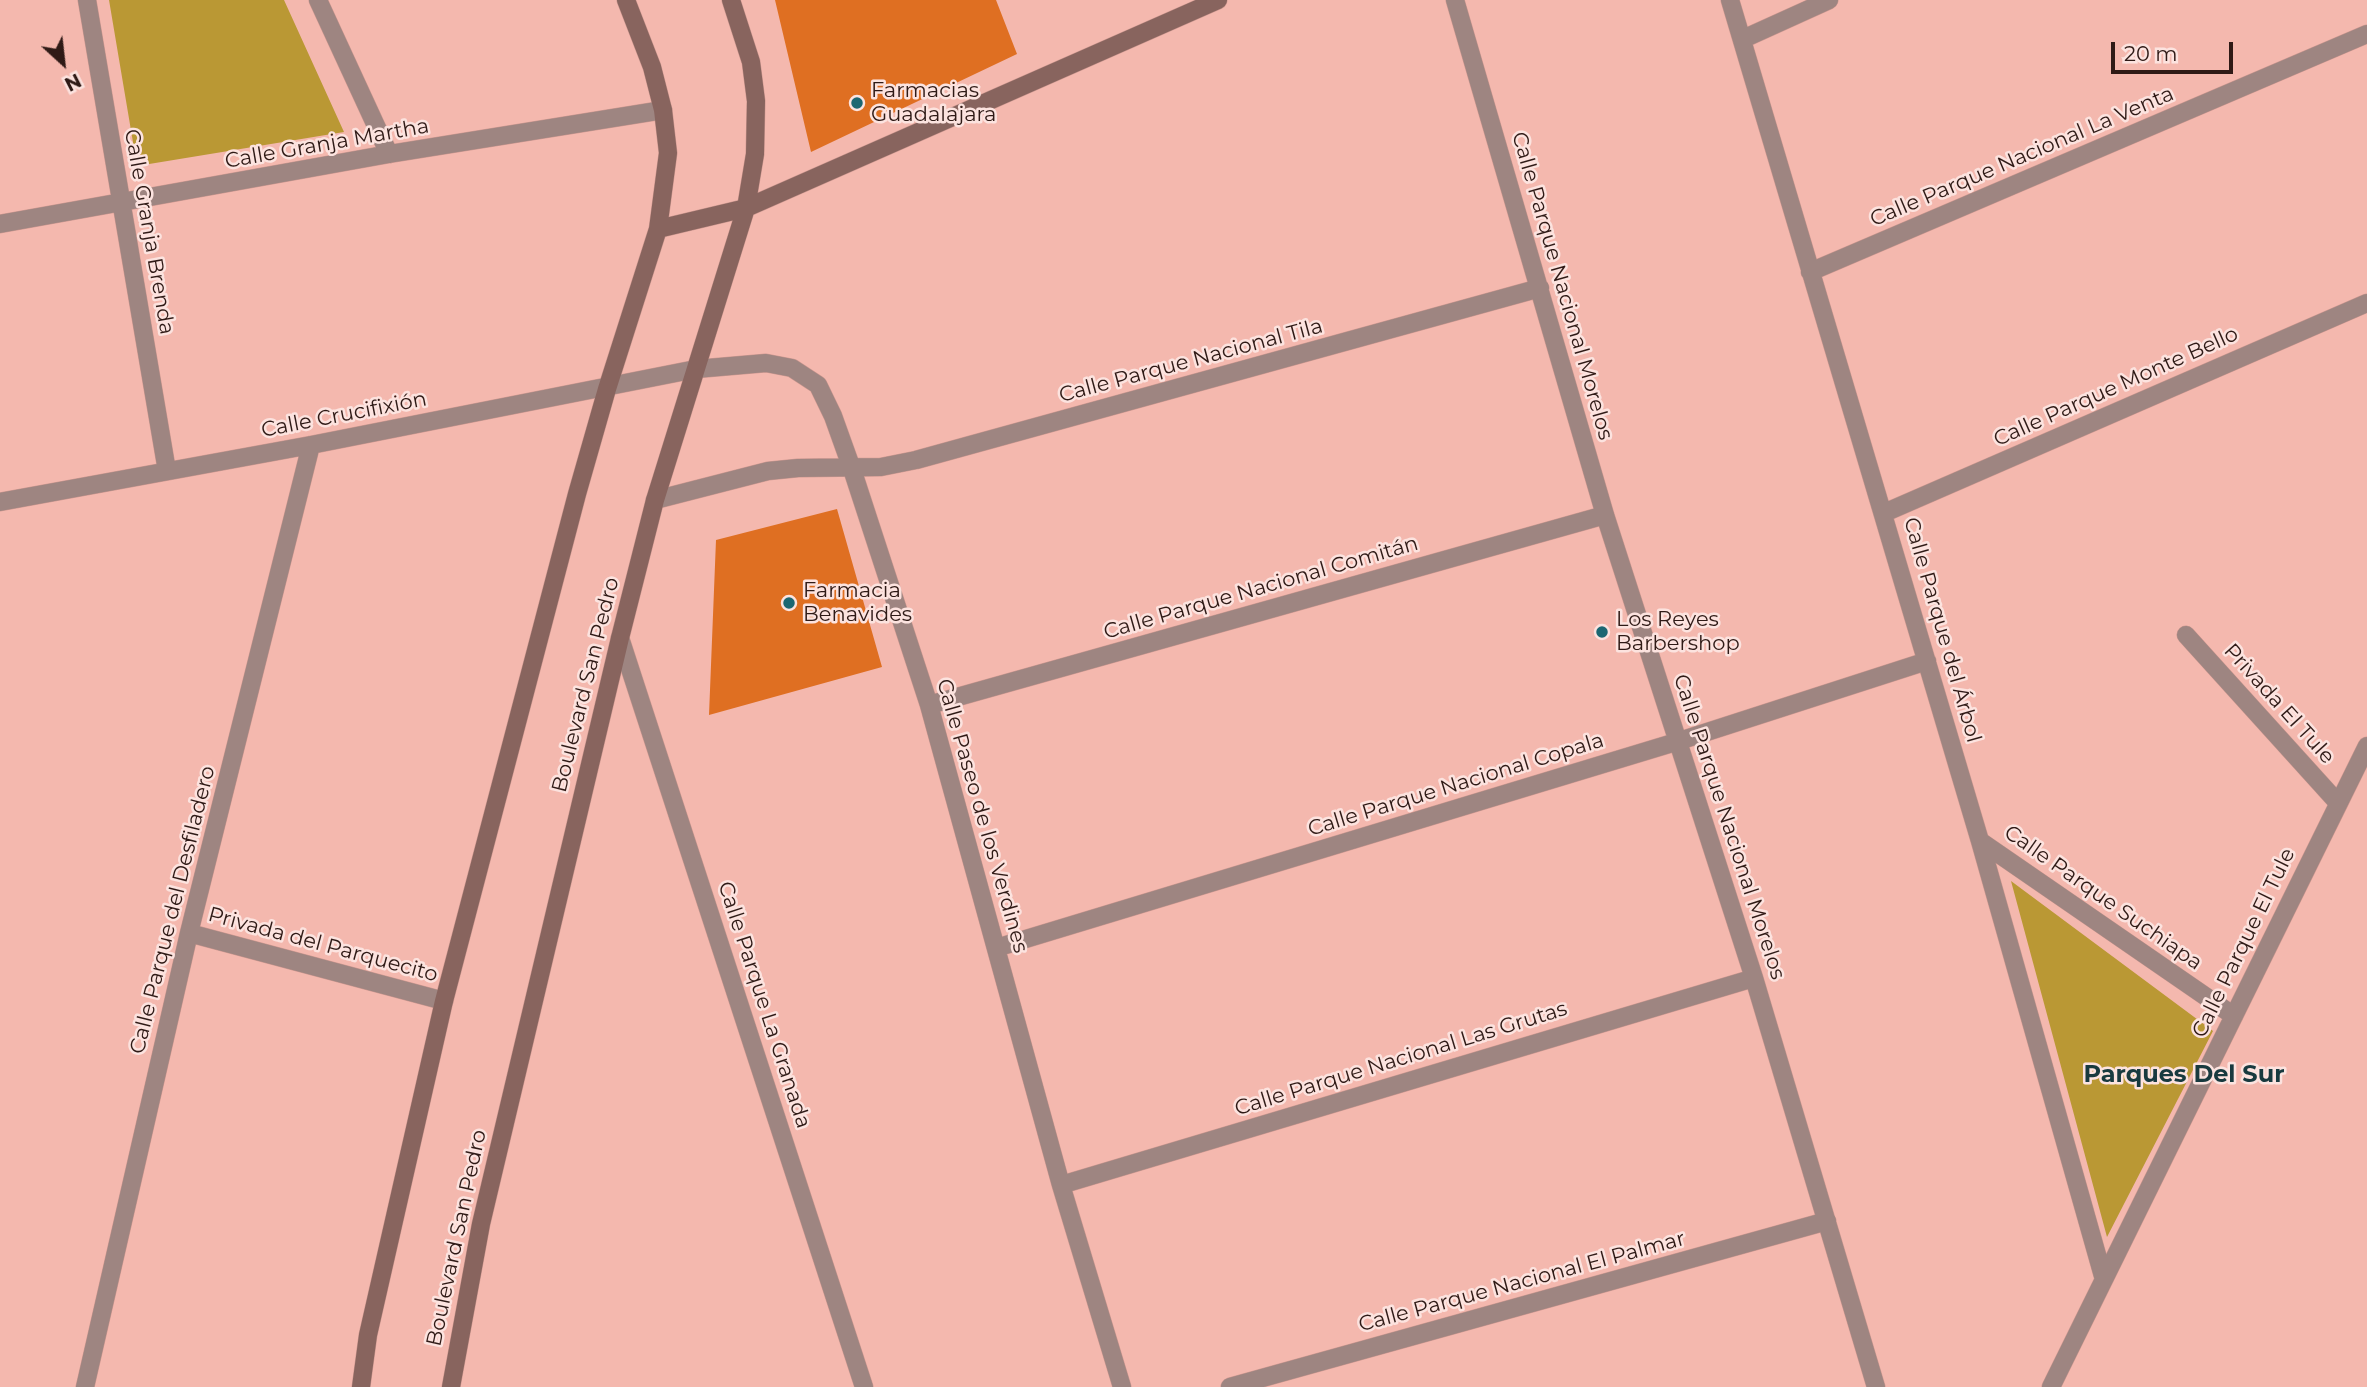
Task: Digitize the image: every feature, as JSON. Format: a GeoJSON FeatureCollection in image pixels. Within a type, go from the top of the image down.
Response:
{"type":"FeatureCollection","features":[{"type":"Feature","properties":{"kind":"street","name":"Calle Granja Brenda"},"geometry":{"type":"LineString","coordinates":[[87,0],[167,471]]}},
{"type":"Feature","properties":{"kind":"street"},"geometry":{"type":"LineString","coordinates":[[318,0],[389,155]]}},
{"type":"Feature","properties":{"kind":"street"},"geometry":{"type":"LineString","coordinates":[[361,1387],[369,1335],[444,1001],[577,494],[658,229],[668,153],[663,110],[652,66],[626,0]]}},
{"type":"Feature","properties":{"kind":"street","name":"Boulevard San Pedro"},"geometry":{"type":"LineString","coordinates":[[451,1387],[481,1224],[620,638],[655,500],[746,208],[755,154],[756,101],[751,62],[731,0]]}},
{"type":"Feature","properties":{"kind":"street"},"geometry":{"type":"LineString","coordinates":[[658,229],[746,208],[1218,0]]}},
{"type":"Feature","properties":{"kind":"street","name":"Calle Parque Nacional Morelos"},"geometry":{"type":"LineString","coordinates":[[1455,0],[1605,515],[1754,978],[1876,1387]]}},
{"type":"Feature","properties":{"kind":"street","name":"Calle Parque del Árbol"},"geometry":{"type":"LineString","coordinates":[[1730,0],[1884,513],[2104,1276]]}},
{"type":"Feature","properties":{"kind":"street"},"geometry":{"type":"LineString","coordinates":[[1743,39],[1829,0]]}},
{"type":"Feature","properties":{"kind":"street","name":"Calle Parque Nacional La Venta"},"geometry":{"type":"LineString","coordinates":[[1811,272],[2367,34]]}},
{"type":"Feature","properties":{"kind":"street","name":"Calle Granja Martha"},"geometry":{"type":"LineString","coordinates":[[0,224],[663,110]]}},
{"type":"Feature","properties":{"kind":"street","name":"Calle Parque Nacional Tila"},"geometry":{"type":"LineString","coordinates":[[655,500],[768,471],[798,467],[852,469],[916,460],[1540,288]]}},
{"type":"Feature","properties":{"kind":"street","name":"Calle Parque Monte Bello"},"geometry":{"type":"LineString","coordinates":[[1884,513],[2367,303]]}},
{"type":"Feature","properties":{"kind":"street","name":"Calle Paseo de los Verdines"},"geometry":{"type":"LineString","coordinates":[[696,369],[766,363],[792,368],[818,385],[833,416],[929,705],[1061,1185],[1122,1387]]}},
{"type":"Feature","properties":{"kind":"street","name":"Calle Crucifixión"},"geometry":{"type":"LineString","coordinates":[[0,502],[607,389],[696,369]]}},
{"type":"Feature","properties":{"kind":"street","name":"Calle Parque del Desfiladero"},"geometry":{"type":"LineString","coordinates":[[85,1387],[189,933],[312,445]]}},
{"type":"Feature","properties":{"kind":"street","name":"Calle Parque Nacional Comitán"},"geometry":{"type":"LineString","coordinates":[[929,705],[1605,515]]}},
{"type":"Feature","properties":{"kind":"street","name":"Privada El Tule"},"geometry":{"type":"LineString","coordinates":[[2186,635],[2338,803]]}},
{"type":"Feature","properties":{"kind":"street","name":"Calle Parque La Granada"},"geometry":{"type":"LineString","coordinates":[[620,638],[864,1387]]}},
{"type":"Feature","properties":{"kind":"street","name":"Calle Parque Nacional Copala"},"geometry":{"type":"LineString","coordinates":[[996,948],[1676,742],[1927,661]]}},
{"type":"Feature","properties":{"kind":"street","name":"Calle Parque El Tule"},"geometry":{"type":"LineString","coordinates":[[2051,1387],[2367,746]]}},
{"type":"Feature","properties":{"kind":"street","name":"Calle Parque Suchiapa"},"geometry":{"type":"LineString","coordinates":[[1980,841],[2234,1016]]}},
{"type":"Feature","properties":{"kind":"street","name":"Privada del Parquecito"},"geometry":{"type":"LineString","coordinates":[[189,933],[444,1001]]}},
{"type":"Feature","properties":{"kind":"street","name":"Calle Parque Nacional Las Grutas"},"geometry":{"type":"LineString","coordinates":[[1061,1185],[1754,978]]}},
{"type":"Feature","properties":{"kind":"street","name":"Calle Parque Nacional El Palmar"},"geometry":{"type":"LineString","coordinates":[[1230,1387],[1827,1222]]}},
{"type":"Feature","properties":{"kind":"shaded area"},"geometry":{"type":"Polygon","coordinates":[[[109,0],[284,0],[344,132],[137,166],[109,0]]]}},
{"type":"Feature","properties":{"kind":"shaded area"},"geometry":{"type":"Polygon","coordinates":[[[2011,881],[2213,1031],[2107,1237],[2011,881]]]}},
{"type":"Feature","properties":{"kind":"building","name":"Farmacias Guadalajara"},"geometry":{"type":"Polygon","coordinates":[[[775,0],[996,0],[1017,54],[811,152],[775,0]]]}},
{"type":"Feature","properties":{"kind":"building","name":"Farmacia Benavides"},"geometry":{"type":"Polygon","coordinates":[[[837,509],[882,667],[709,715],[716,540],[837,509]]]}},
{"type":"Feature","properties":{"kind":"place","name":"Farmacias Guadalajara"},"geometry":{"type":"Point","coordinates":[857,103]}},
{"type":"Feature","properties":{"kind":"place","name":"Farmacia Benavides"},"geometry":{"type":"Point","coordinates":[789,603]}},
{"type":"Feature","properties":{"kind":"place","name":"Los Reyes Barbershop"},"geometry":{"type":"Point","coordinates":[1602,632]}},
{"type":"Feature","properties":{"kind":"district","name":"Parques Del Sur"},"geometry":{"type":"Point","coordinates":[2184,1075]}}]}
